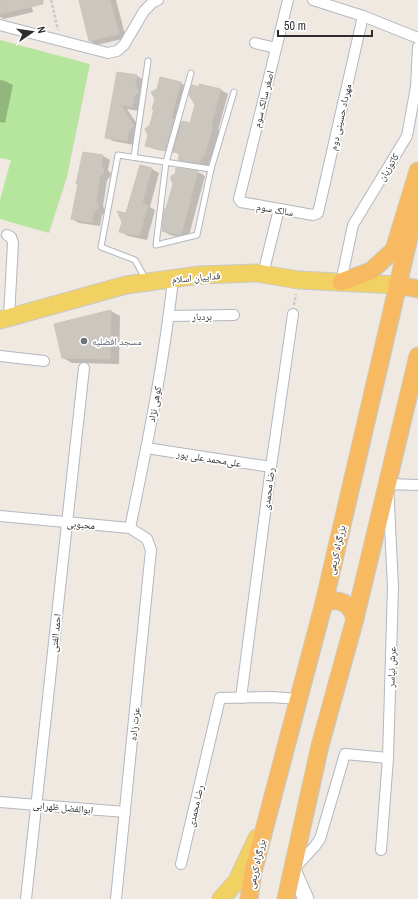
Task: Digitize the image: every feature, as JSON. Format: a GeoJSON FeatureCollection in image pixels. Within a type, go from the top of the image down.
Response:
{"type":"FeatureCollection","features":[{"type":"Feature","properties":{"kind":"highway"},"geometry":{"type":"LineString","coordinates":[[341,282],[371,271],[394,250],[418,171]]}},
{"type":"Feature","properties":{"kind":"highway","name":"بزرگراه کریمی"},"geometry":{"type":"LineString","coordinates":[[248,899],[253,872],[324,603],[418,199]]}},
{"type":"Feature","properties":{"kind":"highway"},"geometry":{"type":"LineString","coordinates":[[397,285],[418,289]]}},
{"type":"Feature","properties":{"kind":"highway"},"geometry":{"type":"LineString","coordinates":[[286,899],[320,746],[355,619],[388,484],[414,387],[418,356]]}},
{"type":"Feature","properties":{"kind":"highway"},"geometry":{"type":"LineString","coordinates":[[324,603],[330,600],[344,602],[350,606],[354,612],[355,619]]}},
{"type":"Feature","properties":{"kind":"main road","name":"فداییان اسلام"},"geometry":{"type":"LineString","coordinates":[[4,318],[126,285],[200,275],[263,274],[298,280],[397,285]]}},
{"type":"Feature","properties":{"kind":"main road"},"geometry":{"type":"LineString","coordinates":[[221,899],[238,880],[268,814]]}},
{"type":"Feature","properties":{"kind":"main road"},"geometry":{"type":"LineString","coordinates":[[293,870],[306,899]]}},
{"type":"Feature","properties":{"kind":"street"},"geometry":{"type":"LineString","coordinates":[[0,25],[108,53],[117,51],[124,45],[144,11],[153,2],[158,0]]}},
{"type":"Feature","properties":{"kind":"street","name":"اصغر سالک سوم"},"geometry":{"type":"LineString","coordinates":[[239,199],[288,0]]}},
{"type":"Feature","properties":{"kind":"street"},"geometry":{"type":"LineString","coordinates":[[313,0],[363,16],[418,38]]}},
{"type":"Feature","properties":{"kind":"street","name":"مهرداد حسینی دوم"},"geometry":{"type":"LineString","coordinates":[[313,215],[318,213],[363,16]]}},
{"type":"Feature","properties":{"kind":"street"},"geometry":{"type":"LineString","coordinates":[[255,42],[276,48]]}},
{"type":"Feature","properties":{"kind":"street","name":"کاتوزیان"},"geometry":{"type":"LineString","coordinates":[[341,282],[353,225],[407,136],[416,87],[418,47]]}},
{"type":"Feature","properties":{"kind":"street","name":"سالک سوم"},"geometry":{"type":"LineString","coordinates":[[239,199],[241,202],[313,215]]}},
{"type":"Feature","properties":{"kind":"street"},"geometry":{"type":"LineString","coordinates":[[263,274],[279,210]]}},
{"type":"Feature","properties":{"kind":"street"},"geometry":{"type":"LineString","coordinates":[[4,318],[13,243],[11,237],[7,235]]}},
{"type":"Feature","properties":{"kind":"street","name":"کوهی نژاد"},"geometry":{"type":"LineString","coordinates":[[130,528],[146,448],[169,316],[173,279]]}},
{"type":"Feature","properties":{"kind":"street","name":"رضا محمدی"},"geometry":{"type":"LineString","coordinates":[[241,698],[293,314]]}},
{"type":"Feature","properties":{"kind":"street","name":"بردبار"},"geometry":{"type":"LineString","coordinates":[[169,316],[234,315]]}},
{"type":"Feature","properties":{"kind":"street"},"geometry":{"type":"LineString","coordinates":[[0,356],[44,361]]}},
{"type":"Feature","properties":{"kind":"street","name":"احمد الفتی"},"geometry":{"type":"LineString","coordinates":[[26,899],[84,368]]}},
{"type":"Feature","properties":{"kind":"street","name":"علی‌محمد علی پور"},"geometry":{"type":"LineString","coordinates":[[146,448],[271,468]]}},
{"type":"Feature","properties":{"kind":"street"},"geometry":{"type":"LineString","coordinates":[[388,484],[418,485]]}},
{"type":"Feature","properties":{"kind":"street","name":"عرش نیاسر"},"geometry":{"type":"LineString","coordinates":[[381,850],[388,758],[393,586],[388,484]]}},
{"type":"Feature","properties":{"kind":"street","name":"محبوبی"},"geometry":{"type":"LineString","coordinates":[[0,516],[130,528],[147,539],[151,550]]}},
{"type":"Feature","properties":{"kind":"street","name":"عزت زاده"},"geometry":{"type":"LineString","coordinates":[[116,899],[151,550]]}},
{"type":"Feature","properties":{"kind":"street","name":"رضا محمدی"},"geometry":{"type":"LineString","coordinates":[[181,864],[220,698],[272,697],[298,699]]}},
{"type":"Feature","properties":{"kind":"street"},"geometry":{"type":"LineString","coordinates":[[293,870],[315,846],[320,838],[345,754],[388,758]]}},
{"type":"Feature","properties":{"kind":"street","name":"ابوالفضل ظهرابی"},"geometry":{"type":"LineString","coordinates":[[0,802],[125,812]]}},
{"type":"Feature","properties":{"kind":"lane"},"geometry":{"type":"LineString","coordinates":[[134,157],[148,61]]}},
{"type":"Feature","properties":{"kind":"lane"},"geometry":{"type":"LineString","coordinates":[[191,73],[166,162],[156,245],[197,235],[212,169],[234,92]]}},
{"type":"Feature","properties":{"kind":"lane"},"geometry":{"type":"LineString","coordinates":[[148,282],[135,260],[101,247],[118,155],[212,169]]}},
{"type":"Feature","properties":{"kind":"path"},"geometry":{"type":"LineString","coordinates":[[51,0],[60,40]]}},
{"type":"Feature","properties":{"kind":"path"},"geometry":{"type":"LineString","coordinates":[[293,314],[298,280]]}},
{"type":"Feature","properties":{"kind":"green space"},"geometry":{"type":"Polygon","coordinates":[[[0,40],[90,64],[67,177],[49,233],[0,219],[0,200],[11,160],[0,158],[0,40]]]}},
{"type":"Feature","properties":{"kind":"building"},"geometry":{"type":"Polygon","coordinates":[[[0,0],[43,0],[43,4],[0,14],[0,0]]]}},
{"type":"Feature","properties":{"kind":"building"},"geometry":{"type":"Polygon","coordinates":[[[79,0],[110,0],[119,34],[89,41],[79,0]]]}},
{"type":"Feature","properties":{"kind":"building"},"geometry":{"type":"Polygon","coordinates":[[[117,72],[137,75],[135,85],[139,92],[134,96],[132,107],[121,105],[134,126],[129,130],[127,141],[105,138],[117,72]]]}},
{"type":"Feature","properties":{"kind":"building"},"geometry":{"type":"Polygon","coordinates":[[[160,77],[181,82],[171,118],[174,119],[165,150],[145,146],[148,136],[145,129],[150,125],[154,109],[152,109],[155,99],[151,92],[157,89],[160,77]]]}},
{"type":"Feature","properties":{"kind":"building"},"geometry":{"type":"Polygon","coordinates":[[[199,84],[221,89],[211,125],[213,126],[204,157],[202,156],[200,163],[178,160],[180,153],[173,152],[182,121],[190,123],[195,105],[189,95],[192,85],[199,87],[199,84]]]}},
{"type":"Feature","properties":{"kind":"building"},"geometry":{"type":"Polygon","coordinates":[[[83,152],[103,155],[101,165],[104,169],[100,176],[96,201],[98,209],[94,211],[92,223],[71,219],[78,184],[76,184],[83,152]]]}},
{"type":"Feature","properties":{"kind":"building"},"geometry":{"type":"Polygon","coordinates":[[[140,165],[152,168],[142,204],[148,205],[139,236],[119,232],[122,222],[117,211],[126,213],[140,165]]]}},
{"type":"Feature","properties":{"kind":"building"},"geometry":{"type":"Polygon","coordinates":[[[176,168],[198,171],[181,235],[162,231],[164,209],[166,209],[173,184],[171,176],[175,174],[176,168]]]}},
{"type":"Feature","properties":{"kind":"building","name":"مسجد افضلیه"},"geometry":{"type":"Polygon","coordinates":[[[111,310],[110,359],[62,358],[54,324],[111,310]]]}},
{"type":"Feature","properties":{"kind":"place","name":"مسجد افضلیه"},"geometry":{"type":"Point","coordinates":[84,341]}}]}
